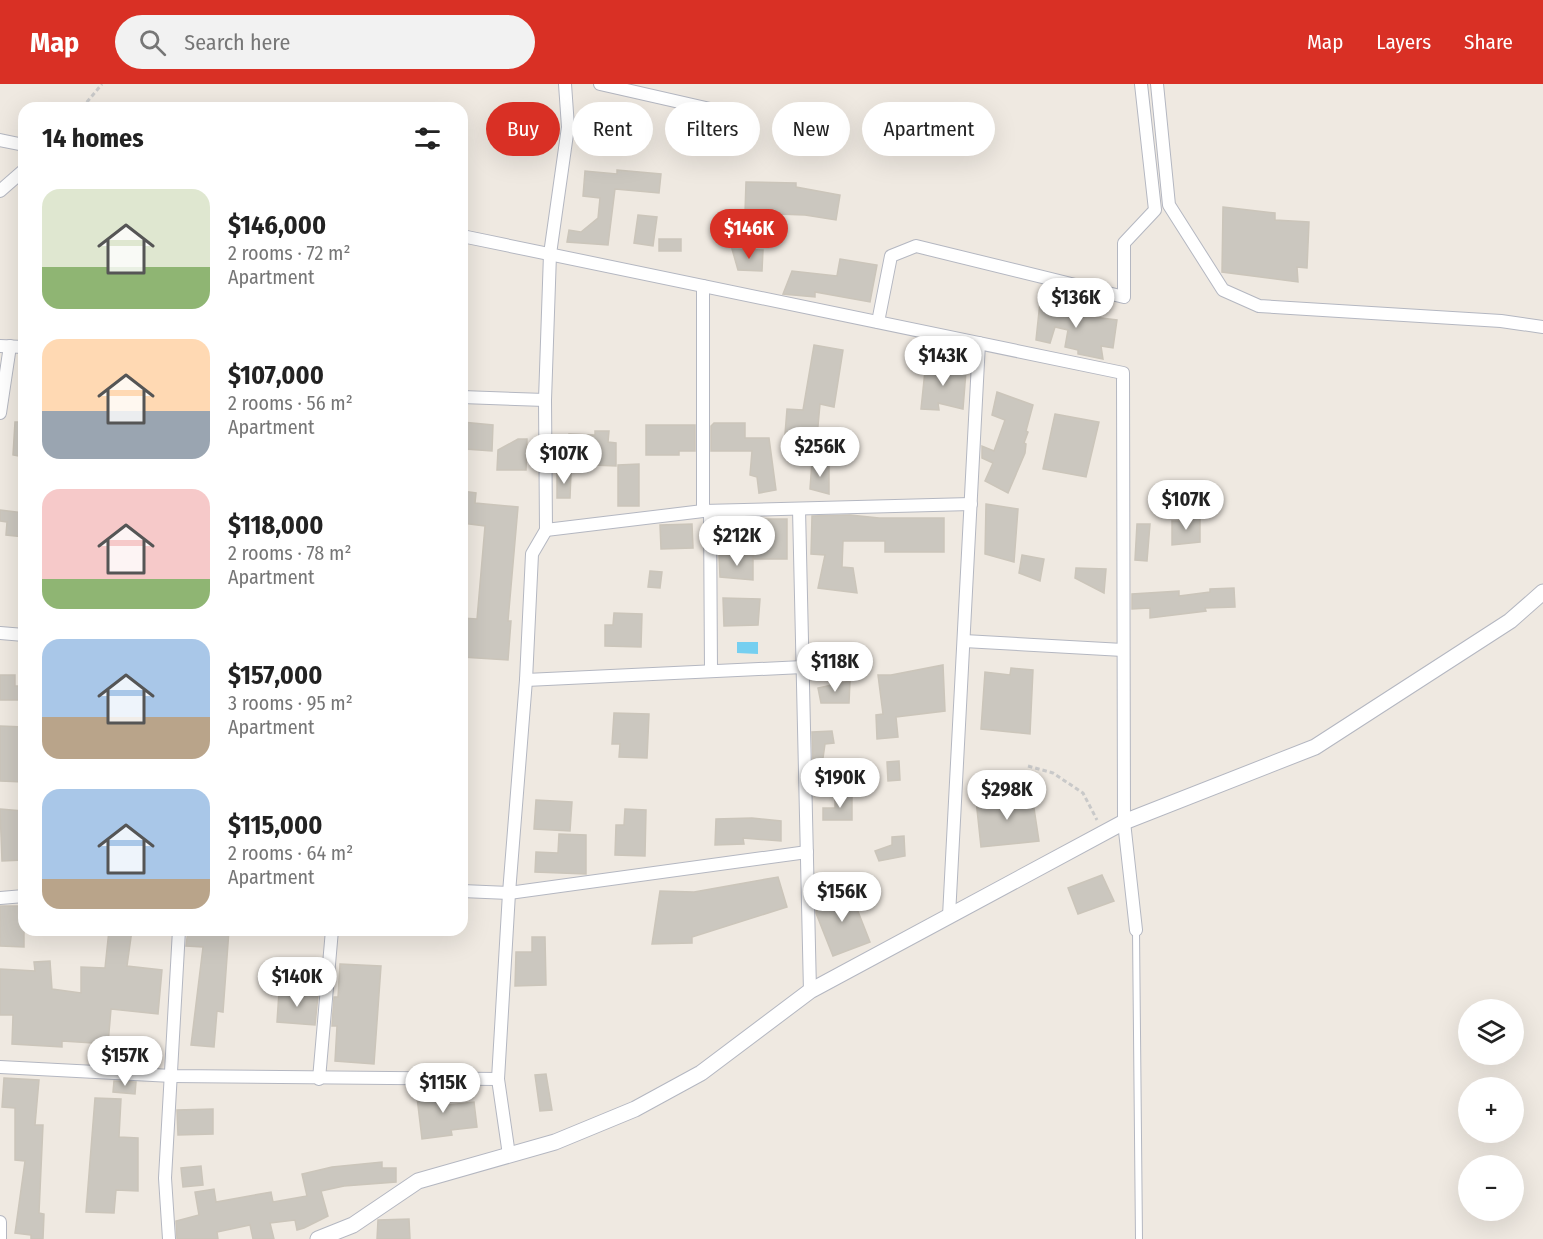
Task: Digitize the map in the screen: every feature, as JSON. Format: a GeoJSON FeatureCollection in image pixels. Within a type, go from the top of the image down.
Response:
{"type":"FeatureCollection","features":[{"type":"Feature","properties":{"kind":"street"},"geometry":{"type":"LineString","coordinates":[[509,1155],[498,1079],[509,893],[526,680],[532,554],[546,530],[545,400],[550,254],[568,127],[565,84]]}},
{"type":"Feature","properties":{"kind":"street"},"geometry":{"type":"LineString","coordinates":[[600,84],[679,102]]}},
{"type":"Feature","properties":{"kind":"street"},"geometry":{"type":"LineString","coordinates":[[878,322],[891,256],[916,246],[1124,297],[1124,243],[1155,210],[1141,84]]}},
{"type":"Feature","properties":{"kind":"street"},"geometry":{"type":"LineString","coordinates":[[1157,84],[1169,205],[1223,290],[1259,306],[1501,321],[1543,327]]}},
{"type":"Feature","properties":{"kind":"street"},"geometry":{"type":"LineString","coordinates":[[0,140],[18,144]]}},
{"type":"Feature","properties":{"kind":"street"},"geometry":{"type":"LineString","coordinates":[[0,192],[18,176]]}},
{"type":"Feature","properties":{"kind":"street"},"geometry":{"type":"LineString","coordinates":[[468,237],[1123,373],[1124,822],[1136,930]]}},
{"type":"Feature","properties":{"kind":"street"},"geometry":{"type":"LineString","coordinates":[[703,286],[711,671]]}},
{"type":"Feature","properties":{"kind":"street"},"geometry":{"type":"LineString","coordinates":[[949,916],[979,343]]}},
{"type":"Feature","properties":{"kind":"street"},"geometry":{"type":"LineString","coordinates":[[0,413],[5,346]]}},
{"type":"Feature","properties":{"kind":"street"},"geometry":{"type":"LineString","coordinates":[[468,397],[545,400]]}},
{"type":"Feature","properties":{"kind":"street"},"geometry":{"type":"LineString","coordinates":[[546,530],[706,511],[971,504]]}},
{"type":"Feature","properties":{"kind":"street"},"geometry":{"type":"LineString","coordinates":[[799,508],[810,991]]}},
{"type":"Feature","properties":{"kind":"street"},"geometry":{"type":"LineString","coordinates":[[318,1239],[353,1225],[418,1181],[555,1142],[654,1099],[701,1073],[810,991],[1104,832],[1124,822],[1315,747],[1510,621],[1543,592]]}},
{"type":"Feature","properties":{"kind":"street"},"geometry":{"type":"LineString","coordinates":[[0,633],[18,634]]}},
{"type":"Feature","properties":{"kind":"street"},"geometry":{"type":"LineString","coordinates":[[964,640],[1123,650]]}},
{"type":"Feature","properties":{"kind":"street"},"geometry":{"type":"LineString","coordinates":[[526,680],[803,667]]}},
{"type":"Feature","properties":{"kind":"street"},"geometry":{"type":"LineString","coordinates":[[468,891],[509,893],[807,852]]}},
{"type":"Feature","properties":{"kind":"street"},"geometry":{"type":"LineString","coordinates":[[0,898],[18,896]]}},
{"type":"Feature","properties":{"kind":"street"},"geometry":{"type":"LineString","coordinates":[[169,1239],[165,1178],[179,936]]}},
{"type":"Feature","properties":{"kind":"street"},"geometry":{"type":"LineString","coordinates":[[319,1079],[331,936]]}},
{"type":"Feature","properties":{"kind":"street"},"geometry":{"type":"LineString","coordinates":[[0,1067],[172,1076],[498,1079]]}},
{"type":"Feature","properties":{"kind":"street"},"geometry":{"type":"LineString","coordinates":[[0,1222],[0,1239]]}},
{"type":"Feature","properties":{"kind":"lane"},"geometry":{"type":"LineString","coordinates":[[1136,930],[1139,1239]]}},
{"type":"Feature","properties":{"kind":"path"},"geometry":{"type":"LineString","coordinates":[[87,102],[102,84]]}},
{"type":"Feature","properties":{"kind":"path"},"geometry":{"type":"LineString","coordinates":[[1028,766],[1053,773],[1083,793],[1104,832]]}},
{"type":"Feature","properties":{"kind":"water"},"geometry":{"type":"Polygon","coordinates":[[[737,642],[758,642],[758,654],[737,653],[737,642]]]}},
{"type":"Feature","properties":{"kind":"building"},"geometry":{"type":"Polygon","coordinates":[[[617,170],[661,174],[659,193],[615,189],[608,245],[567,242],[569,230],[581,232],[598,218],[600,198],[583,196],[585,171],[617,174],[617,170]]]}},
{"type":"Feature","properties":{"kind":"building"},"geometry":{"type":"Polygon","coordinates":[[[746,182],[796,183],[796,187],[840,195],[836,220],[805,215],[745,213],[746,182]]]}},
{"type":"Feature","properties":{"kind":"building"},"geometry":{"type":"Polygon","coordinates":[[[1223,207],[1275,213],[1275,220],[1309,222],[1307,268],[1297,267],[1298,282],[1222,272],[1223,207]]]}},
{"type":"Feature","properties":{"kind":"building"},"geometry":{"type":"Polygon","coordinates":[[[638,215],[657,217],[653,246],[634,243],[638,215]]]}},
{"type":"Feature","properties":{"kind":"building"},"geometry":{"type":"Polygon","coordinates":[[[659,239],[681,239],[681,251],[659,251],[659,239]]]}},
{"type":"Feature","properties":{"kind":"building"},"geometry":{"type":"Polygon","coordinates":[[[732,249],[763,250],[762,271],[738,270],[732,249]]]}},
{"type":"Feature","properties":{"kind":"building"},"geometry":{"type":"Polygon","coordinates":[[[840,259],[877,265],[870,302],[815,292],[815,297],[783,294],[792,271],[837,276],[840,259]]]}},
{"type":"Feature","properties":{"kind":"building"},"geometry":{"type":"Polygon","coordinates":[[[1040,302],[1086,309],[1085,316],[1117,320],[1113,348],[1101,346],[1103,359],[1078,354],[1078,350],[1065,347],[1068,330],[1055,327],[1050,343],[1036,340],[1040,302]]]}},
{"type":"Feature","properties":{"kind":"building"},"geometry":{"type":"Polygon","coordinates":[[[814,345],[843,350],[834,407],[820,404],[817,437],[824,437],[823,450],[784,447],[787,409],[803,410],[814,345]]]}},
{"type":"Feature","properties":{"kind":"building"},"geometry":{"type":"Polygon","coordinates":[[[926,361],[966,371],[963,409],[938,403],[939,410],[921,409],[926,361]]]}},
{"type":"Feature","properties":{"kind":"building"},"geometry":{"type":"Polygon","coordinates":[[[997,392],[1033,405],[1024,443],[1026,444],[1025,453],[1008,493],[985,481],[993,463],[982,458],[982,446],[994,451],[1005,420],[992,415],[997,392]]]}},
{"type":"Feature","properties":{"kind":"building"},"geometry":{"type":"Polygon","coordinates":[[[1055,414],[1099,422],[1086,477],[1043,469],[1055,414]]]}},
{"type":"Feature","properties":{"kind":"building"},"geometry":{"type":"Polygon","coordinates":[[[15,422],[18,422],[18,456],[13,455],[15,422]]]}},
{"type":"Feature","properties":{"kind":"building"},"geometry":{"type":"Polygon","coordinates":[[[468,423],[493,425],[492,451],[468,449],[468,423]]]}},
{"type":"Feature","properties":{"kind":"building"},"geometry":{"type":"Polygon","coordinates":[[[714,423],[745,423],[745,438],[769,438],[776,490],[759,493],[757,477],[750,475],[752,451],[711,451],[711,426],[714,423]]]}},
{"type":"Feature","properties":{"kind":"building"},"geometry":{"type":"Polygon","coordinates":[[[646,425],[695,425],[695,451],[679,451],[679,455],[646,455],[646,425]]]}},
{"type":"Feature","properties":{"kind":"building"},"geometry":{"type":"Polygon","coordinates":[[[595,431],[609,431],[608,442],[616,443],[616,466],[568,464],[569,434],[595,435],[595,431]]]}},
{"type":"Feature","properties":{"kind":"building"},"geometry":{"type":"Polygon","coordinates":[[[518,439],[527,439],[526,470],[497,470],[498,450],[518,439]]]}},
{"type":"Feature","properties":{"kind":"building"},"geometry":{"type":"Polygon","coordinates":[[[812,461],[829,465],[829,494],[810,489],[812,461]]]}},
{"type":"Feature","properties":{"kind":"building"},"geometry":{"type":"Polygon","coordinates":[[[639,464],[639,506],[618,506],[618,465],[639,464]]]}},
{"type":"Feature","properties":{"kind":"building"},"geometry":{"type":"Polygon","coordinates":[[[557,471],[571,472],[570,498],[557,498],[557,471]]]}},
{"type":"Feature","properties":{"kind":"building"},"geometry":{"type":"Polygon","coordinates":[[[468,492],[476,493],[475,503],[518,507],[508,621],[511,621],[508,660],[468,657],[468,618],[477,619],[485,526],[468,524],[468,492]]]}},
{"type":"Feature","properties":{"kind":"building"},"geometry":{"type":"Polygon","coordinates":[[[986,504],[1018,509],[1014,562],[985,554],[986,504]]]}},
{"type":"Feature","properties":{"kind":"building"},"geometry":{"type":"Polygon","coordinates":[[[0,510],[18,512],[18,536],[6,535],[7,522],[0,521],[0,510]]]}},
{"type":"Feature","properties":{"kind":"building"},"geometry":{"type":"Polygon","coordinates":[[[850,515],[879,518],[944,518],[944,552],[885,552],[885,541],[843,541],[842,567],[853,568],[857,593],[818,588],[825,555],[811,554],[812,516],[850,515]]]}},
{"type":"Feature","properties":{"kind":"building"},"geometry":{"type":"Polygon","coordinates":[[[1184,517],[1200,517],[1200,542],[1172,545],[1172,521],[1182,521],[1184,517]]]}},
{"type":"Feature","properties":{"kind":"building"},"geometry":{"type":"Polygon","coordinates":[[[753,519],[787,519],[787,559],[753,559],[753,519]]]}},
{"type":"Feature","properties":{"kind":"building"},"geometry":{"type":"Polygon","coordinates":[[[692,524],[693,548],[661,549],[660,525],[692,524]]]}},
{"type":"Feature","properties":{"kind":"building"},"geometry":{"type":"Polygon","coordinates":[[[1137,524],[1150,524],[1147,561],[1135,560],[1137,524]]]}},
{"type":"Feature","properties":{"kind":"building"},"geometry":{"type":"Polygon","coordinates":[[[719,555],[753,555],[753,580],[720,577],[719,555]]]}},
{"type":"Feature","properties":{"kind":"building"},"geometry":{"type":"Polygon","coordinates":[[[1022,555],[1044,559],[1040,581],[1019,573],[1022,555]]]}},
{"type":"Feature","properties":{"kind":"building"},"geometry":{"type":"Polygon","coordinates":[[[1076,568],[1106,569],[1104,593],[1075,578],[1076,568]]]}},
{"type":"Feature","properties":{"kind":"building"},"geometry":{"type":"Polygon","coordinates":[[[650,571],[662,572],[660,588],[648,587],[650,571]]]}},
{"type":"Feature","properties":{"kind":"building"},"geometry":{"type":"Polygon","coordinates":[[[1234,588],[1235,607],[1205,608],[1206,611],[1150,618],[1150,608],[1132,609],[1132,594],[1179,591],[1179,596],[1210,592],[1210,589],[1234,588]]]}},
{"type":"Feature","properties":{"kind":"building"},"geometry":{"type":"Polygon","coordinates":[[[723,598],[760,599],[758,625],[724,626],[723,598]]]}},
{"type":"Feature","properties":{"kind":"building"},"geometry":{"type":"Polygon","coordinates":[[[614,613],[642,614],[641,647],[605,646],[605,625],[613,625],[614,613]]]}},
{"type":"Feature","properties":{"kind":"building"},"geometry":{"type":"Polygon","coordinates":[[[943,665],[945,711],[896,717],[898,737],[877,739],[876,715],[883,714],[878,675],[891,675],[943,665]]]}},
{"type":"Feature","properties":{"kind":"building"},"geometry":{"type":"Polygon","coordinates":[[[1011,668],[1033,670],[1030,734],[981,729],[985,672],[1010,675],[1011,668]]]}},
{"type":"Feature","properties":{"kind":"building"},"geometry":{"type":"Polygon","coordinates":[[[0,675],[15,675],[18,700],[0,700],[0,675]]]}},
{"type":"Feature","properties":{"kind":"building"},"geometry":{"type":"Polygon","coordinates":[[[850,681],[849,703],[821,703],[818,688],[850,681]]]}},
{"type":"Feature","properties":{"kind":"building"},"geometry":{"type":"Polygon","coordinates":[[[614,713],[649,714],[647,758],[619,757],[620,744],[612,744],[614,713]]]}},
{"type":"Feature","properties":{"kind":"building"},"geometry":{"type":"Polygon","coordinates":[[[0,726],[18,727],[18,782],[0,781],[0,726]]]}},
{"type":"Feature","properties":{"kind":"building"},"geometry":{"type":"Polygon","coordinates":[[[832,731],[834,743],[825,744],[822,765],[813,764],[812,732],[832,731]]]}},
{"type":"Feature","properties":{"kind":"building"},"geometry":{"type":"Polygon","coordinates":[[[899,761],[900,780],[888,781],[887,762],[899,761]]]}},
{"type":"Feature","properties":{"kind":"building"},"geometry":{"type":"Polygon","coordinates":[[[835,795],[852,796],[852,820],[823,820],[823,808],[835,808],[835,795]]]}},
{"type":"Feature","properties":{"kind":"building"},"geometry":{"type":"Polygon","coordinates":[[[1032,795],[1039,841],[981,847],[976,800],[1032,795]]]}},
{"type":"Feature","properties":{"kind":"building"},"geometry":{"type":"Polygon","coordinates":[[[536,800],[572,802],[570,831],[534,829],[536,800]]]}},
{"type":"Feature","properties":{"kind":"building"},"geometry":{"type":"Polygon","coordinates":[[[0,809],[18,811],[18,860],[2,861],[0,809]]]}},
{"type":"Feature","properties":{"kind":"building"},"geometry":{"type":"Polygon","coordinates":[[[625,809],[646,810],[645,856],[615,855],[616,825],[624,825],[625,809]]]}},
{"type":"Feature","properties":{"kind":"building"},"geometry":{"type":"Polygon","coordinates":[[[752,818],[781,821],[781,841],[743,838],[744,844],[715,845],[716,819],[752,818]]]}},
{"type":"Feature","properties":{"kind":"building"},"geometry":{"type":"Polygon","coordinates":[[[559,834],[586,835],[586,874],[535,872],[536,852],[558,853],[559,834]]]}},
{"type":"Feature","properties":{"kind":"building"},"geometry":{"type":"Polygon","coordinates":[[[904,836],[905,856],[879,861],[875,851],[892,845],[892,837],[904,836]]]}},
{"type":"Feature","properties":{"kind":"building"},"geometry":{"type":"Polygon","coordinates":[[[1102,875],[1114,901],[1078,914],[1068,888],[1102,875]]]}},
{"type":"Feature","properties":{"kind":"building"},"geometry":{"type":"Polygon","coordinates":[[[778,877],[787,907],[692,937],[692,943],[652,944],[660,891],[694,892],[778,877]]]}},
{"type":"Feature","properties":{"kind":"building"},"geometry":{"type":"Polygon","coordinates":[[[850,891],[870,942],[833,956],[816,913],[816,903],[850,891]]]}},
{"type":"Feature","properties":{"kind":"building"},"geometry":{"type":"Polygon","coordinates":[[[0,906],[18,906],[18,936],[24,936],[24,947],[0,946],[0,906]]]}},
{"type":"Feature","properties":{"kind":"building"},"geometry":{"type":"Polygon","coordinates":[[[108,936],[131,936],[127,966],[162,970],[158,1014],[111,1009],[108,1044],[62,1041],[62,1047],[12,1044],[13,1015],[0,1015],[0,969],[35,971],[34,962],[50,961],[52,989],[81,993],[81,967],[105,968],[108,936]]]}},
{"type":"Feature","properties":{"kind":"building"},"geometry":{"type":"Polygon","coordinates":[[[187,936],[229,936],[223,1012],[217,1011],[214,1047],[191,1045],[203,947],[186,946],[187,936]]]}},
{"type":"Feature","properties":{"kind":"building"},"geometry":{"type":"Polygon","coordinates":[[[532,937],[545,937],[546,985],[515,986],[516,952],[532,952],[532,937]]]}},
{"type":"Feature","properties":{"kind":"building"},"geometry":{"type":"Polygon","coordinates":[[[340,964],[381,966],[374,1064],[335,1061],[337,1026],[332,1026],[334,997],[338,997],[340,964]]]}},
{"type":"Feature","properties":{"kind":"building"},"geometry":{"type":"Polygon","coordinates":[[[279,992],[318,995],[315,1025],[277,1022],[279,992]]]}},
{"type":"Feature","properties":{"kind":"building"},"geometry":{"type":"Polygon","coordinates":[[[546,1074],[552,1110],[540,1111],[535,1075],[546,1074]]]}},
{"type":"Feature","properties":{"kind":"building"},"geometry":{"type":"Polygon","coordinates":[[[4,1078],[39,1080],[35,1125],[43,1125],[39,1213],[44,1214],[43,1239],[31,1239],[31,1235],[15,1233],[25,1161],[15,1160],[15,1108],[2,1107],[4,1078]]]}},
{"type":"Feature","properties":{"kind":"building"},"geometry":{"type":"Polygon","coordinates":[[[114,1081],[136,1082],[135,1094],[113,1092],[114,1081]]]}},
{"type":"Feature","properties":{"kind":"building"},"geometry":{"type":"Polygon","coordinates":[[[446,1087],[448,1105],[474,1102],[477,1127],[451,1130],[452,1135],[422,1139],[416,1089],[446,1087]]]}},
{"type":"Feature","properties":{"kind":"building"},"geometry":{"type":"Polygon","coordinates":[[[95,1098],[121,1099],[119,1137],[138,1138],[138,1191],[116,1190],[114,1213],[86,1212],[95,1098]]]}},
{"type":"Feature","properties":{"kind":"building"},"geometry":{"type":"Polygon","coordinates":[[[213,1109],[213,1134],[178,1135],[177,1110],[213,1109]]]}},
{"type":"Feature","properties":{"kind":"building"},"geometry":{"type":"Polygon","coordinates":[[[382,1162],[382,1168],[396,1168],[396,1182],[344,1186],[321,1191],[328,1216],[304,1228],[297,1230],[295,1220],[270,1223],[274,1239],[253,1239],[250,1225],[217,1232],[218,1239],[177,1239],[176,1221],[199,1215],[195,1192],[214,1189],[216,1202],[271,1192],[273,1202],[307,1196],[302,1174],[332,1167],[382,1162]]]}},
{"type":"Feature","properties":{"kind":"building"},"geometry":{"type":"Polygon","coordinates":[[[201,1166],[203,1185],[183,1187],[181,1168],[201,1166]]]}},
{"type":"Feature","properties":{"kind":"building"},"geometry":{"type":"Polygon","coordinates":[[[409,1219],[410,1239],[377,1239],[378,1220],[409,1219]]]}}]}
